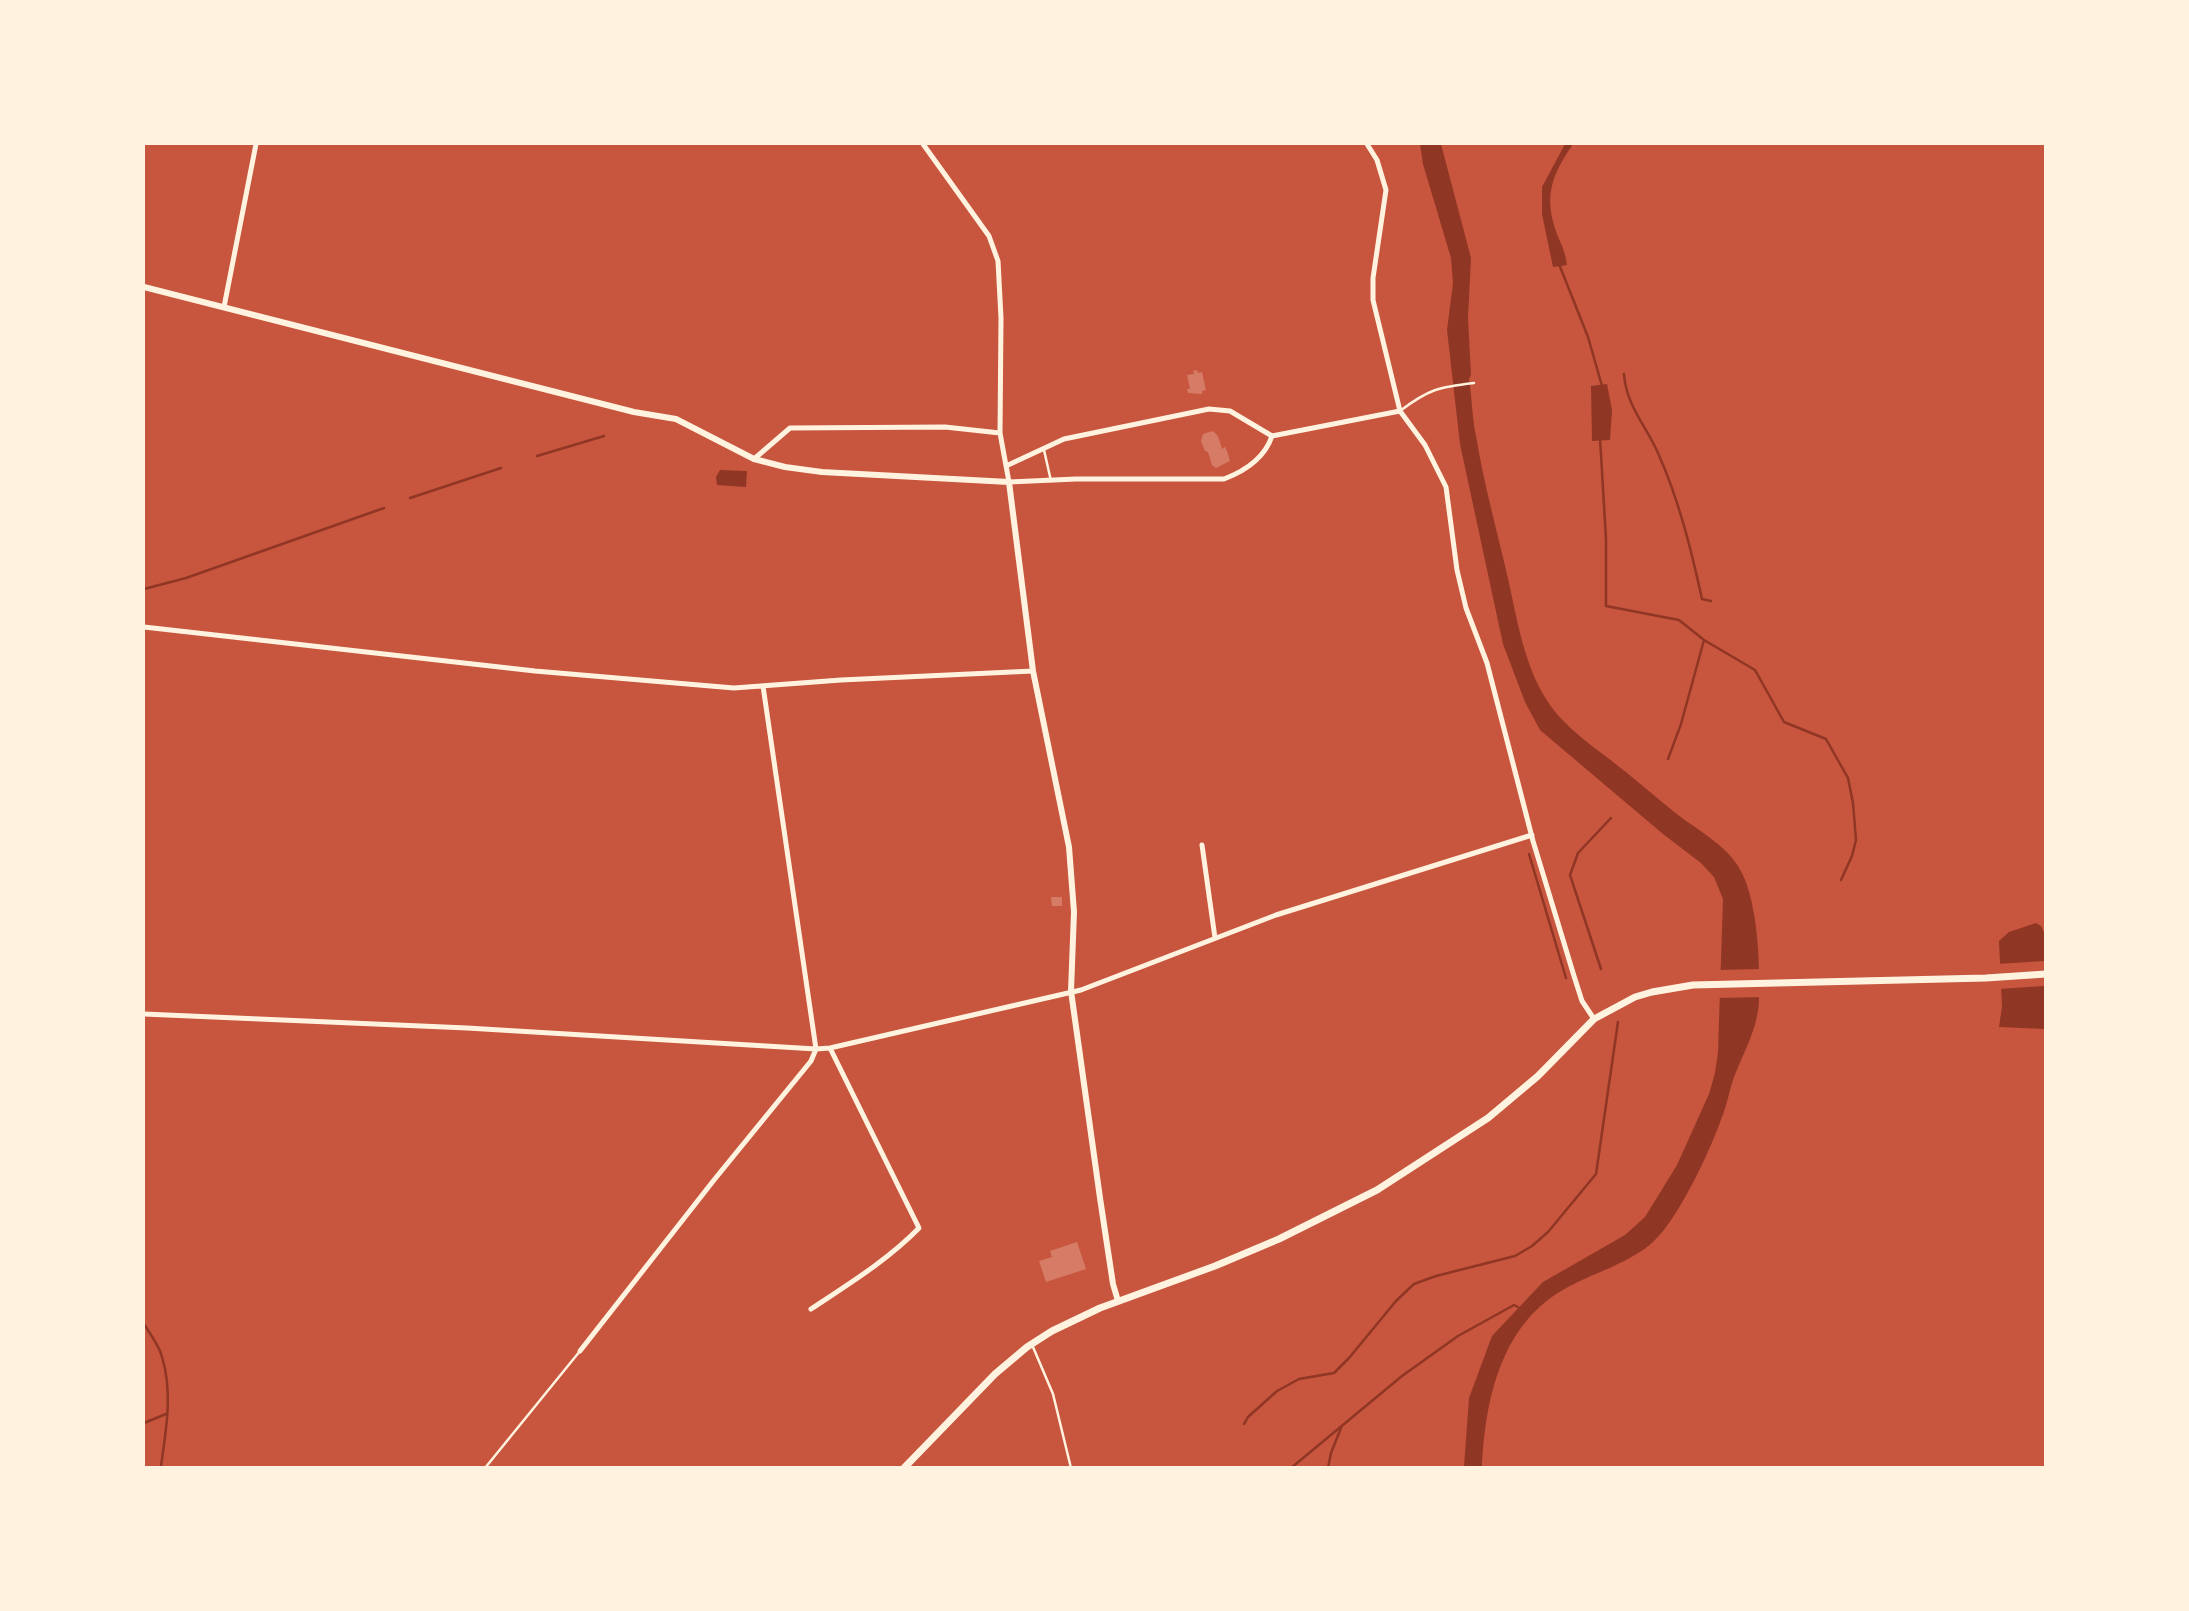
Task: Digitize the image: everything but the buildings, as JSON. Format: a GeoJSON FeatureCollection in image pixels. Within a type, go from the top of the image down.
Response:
{"type":"FeatureCollection","features":[{"type":"Feature","properties":{"kind":"main road"},"geometry":{"type":"LineString","coordinates":[[904,1468],[986,1382],[1031,1344],[1071,1321],[1118,1301],[1290,1235],[1398,1178],[1461,1138],[1515,1097],[1594,1019],[1624,1002],[1652,992],[1712,984],[1986,978],[2046,974]]}},
{"type":"Feature","properties":{"kind":"street"},"geometry":{"type":"LineString","coordinates":[[225,307],[256,144]]}},
{"type":"Feature","properties":{"kind":"street"},"geometry":{"type":"LineString","coordinates":[[923,144],[989,236],[996,251],[1001,318],[997,433],[1009,482],[1033,671],[1069,847],[1074,912],[1072,991],[1098,1187],[1118,1301]]}},
{"type":"Feature","properties":{"kind":"street"},"geometry":{"type":"LineString","coordinates":[[1367,144],[1372,150],[1385,190],[1373,278],[1373,300],[1400,411],[1430,454],[1446,487],[1461,588],[1487,663],[1532,835],[1580,995],[1594,1019]]}},
{"type":"Feature","properties":{"kind":"street"},"geometry":{"type":"LineString","coordinates":[[1372,150],[1376,144]]}},
{"type":"Feature","properties":{"kind":"street"},"geometry":{"type":"LineString","coordinates":[[144,287],[634,412],[676,419],[754,459],[822,472],[1009,482],[1217,480],[1240,472],[1267,451],[1272,436]]}},
{"type":"Feature","properties":{"kind":"street"},"geometry":{"type":"LineString","coordinates":[[1006,466],[1064,439],[1209,409],[1230,411],[1272,436],[1400,411]]}},
{"type":"Feature","properties":{"kind":"street"},"geometry":{"type":"LineString","coordinates":[[754,459],[790,428],[945,427],[997,433]]}},
{"type":"Feature","properties":{"kind":"street"},"geometry":{"type":"LineString","coordinates":[[144,627],[359,653],[734,688],[1033,671]]}},
{"type":"Feature","properties":{"kind":"street"},"geometry":{"type":"LineString","coordinates":[[580,1351],[713,1180],[811,1061],[816,1049],[763,686]]}},
{"type":"Feature","properties":{"kind":"street"},"geometry":{"type":"LineString","coordinates":[[144,1014],[830,1048],[1072,991],[1276,915],[1532,835]]}},
{"type":"Feature","properties":{"kind":"street"},"geometry":{"type":"LineString","coordinates":[[1202,845],[1215,938]]}},
{"type":"Feature","properties":{"kind":"street"},"geometry":{"type":"LineString","coordinates":[[811,1310],[919,1228],[830,1048]]}},
{"type":"Feature","properties":{"kind":"lane"},"geometry":{"type":"LineString","coordinates":[[1400,411],[1424,393],[1474,383]]}},
{"type":"Feature","properties":{"kind":"lane"},"geometry":{"type":"LineString","coordinates":[[1044,449],[1051,481]]}},
{"type":"Feature","properties":{"kind":"lane"},"geometry":{"type":"LineString","coordinates":[[1031,1344],[1054,1394],[1071,1468]]}},
{"type":"Feature","properties":{"kind":"lane"},"geometry":{"type":"LineString","coordinates":[[485,1468],[580,1351]]}},
{"type":"Feature","properties":{"kind":"shaded area"},"geometry":{"type":"Polygon","coordinates":[[[1420,144],[1441,144],[1471,258],[1469,379],[1475,429],[1518,626],[1536,681],[1549,704],[1572,729],[1733,858],[1745,879],[1750,895],[1759,967],[1758,1011],[1753,1031],[1733,1080],[1717,1131],[1683,1201],[1663,1232],[1643,1250],[1561,1291],[1540,1306],[1523,1325],[1510,1346],[1492,1392],[1482,1468],[1464,1467],[1469,1398],[1492,1336],[1543,1282],[1625,1235],[1645,1217],[1677,1165],[1709,1094],[1718,1052],[1723,899],[1714,877],[1701,863],[1540,730],[1525,702],[1503,644],[1460,444],[1447,330],[1453,283],[1451,258],[1423,164],[1420,144]]]}},
{"type":"Feature","properties":{"kind":"shaded area"},"geometry":{"type":"Polygon","coordinates":[[[1565,144],[1573,144],[1555,176],[1550,197],[1553,220],[1567,265],[1553,267],[1542,214],[1542,187],[1565,144]]]}},
{"type":"Feature","properties":{"kind":"shaded area"},"geometry":{"type":"Polygon","coordinates":[[[1607,384],[1612,410],[1610,440],[1592,441],[1591,386],[1607,384]]]}},
{"type":"Feature","properties":{"kind":"shaded area"},"geometry":{"type":"Polygon","coordinates":[[[720,470],[747,471],[746,487],[717,485],[716,477],[720,470]]]}},
{"type":"Feature","properties":{"kind":"shaded area"},"geometry":{"type":"Polygon","coordinates":[[[2036,923],[2041,926],[2046,937],[2045,1029],[1999,1027],[2002,1007],[1999,941],[2009,932],[2036,923]]]}},
{"type":"Feature","properties":{"kind":"pier"},"geometry":{"type":"Polygon","coordinates":[[[2045,961],[2045,986],[1998,989],[1997,964],[2045,961]]]}},
{"type":"Feature","properties":{"kind":"pier"},"geometry":{"type":"Polygon","coordinates":[[[1761,969],[1763,997],[1717,998],[1717,970],[1761,969]]]}},
{"type":"Feature","properties":{"kind":"waterway"},"geometry":{"type":"LineString","coordinates":[[1559,264],[1588,337],[1602,386]]}},
{"type":"Feature","properties":{"kind":"waterway"},"geometry":{"type":"LineString","coordinates":[[1624,374],[1628,396],[1658,453],[1672,489],[1689,543],[1702,599],[1711,601]]}},
{"type":"Feature","properties":{"kind":"waterway"},"geometry":{"type":"LineString","coordinates":[[537,456],[604,436]]}},
{"type":"Feature","properties":{"kind":"waterway"},"geometry":{"type":"LineString","coordinates":[[1600,438],[1606,539],[1606,606],[1679,620],[1704,640],[1755,670],[1784,722],[1826,739],[1848,778],[1853,803],[1856,840],[1841,880]]}},
{"type":"Feature","properties":{"kind":"waterway"},"geometry":{"type":"LineString","coordinates":[[410,498],[501,468]]}},
{"type":"Feature","properties":{"kind":"waterway"},"geometry":{"type":"LineString","coordinates":[[144,589],[186,578],[384,508]]}},
{"type":"Feature","properties":{"kind":"waterway"},"geometry":{"type":"LineString","coordinates":[[1668,759],[1681,724],[1704,640]]}},
{"type":"Feature","properties":{"kind":"waterway"},"geometry":{"type":"LineString","coordinates":[[1601,969],[1570,875],[1578,853],[1611,818]]}},
{"type":"Feature","properties":{"kind":"waterway"},"geometry":{"type":"LineString","coordinates":[[1529,854],[1566,978]]}},
{"type":"Feature","properties":{"kind":"waterway"},"geometry":{"type":"LineString","coordinates":[[1244,1424],[1248,1417],[1277,1391],[1299,1379],[1334,1373],[1414,1284],[1515,1256],[1548,1232],[1596,1174],[1618,1022]]}},
{"type":"Feature","properties":{"kind":"waterway"},"geometry":{"type":"LineString","coordinates":[[1291,1468],[1402,1376],[1458,1336],[1514,1305],[1518,1307]]}},
{"type":"Feature","properties":{"kind":"waterway"},"geometry":{"type":"LineString","coordinates":[[144,1324],[161,1353],[167,1384],[168,1411],[161,1466]]}},
{"type":"Feature","properties":{"kind":"waterway"},"geometry":{"type":"LineString","coordinates":[[144,1423],[166,1414]]}},
{"type":"Feature","properties":{"kind":"waterway"},"geometry":{"type":"LineString","coordinates":[[1328,1468],[1341,1428]]}}]}
